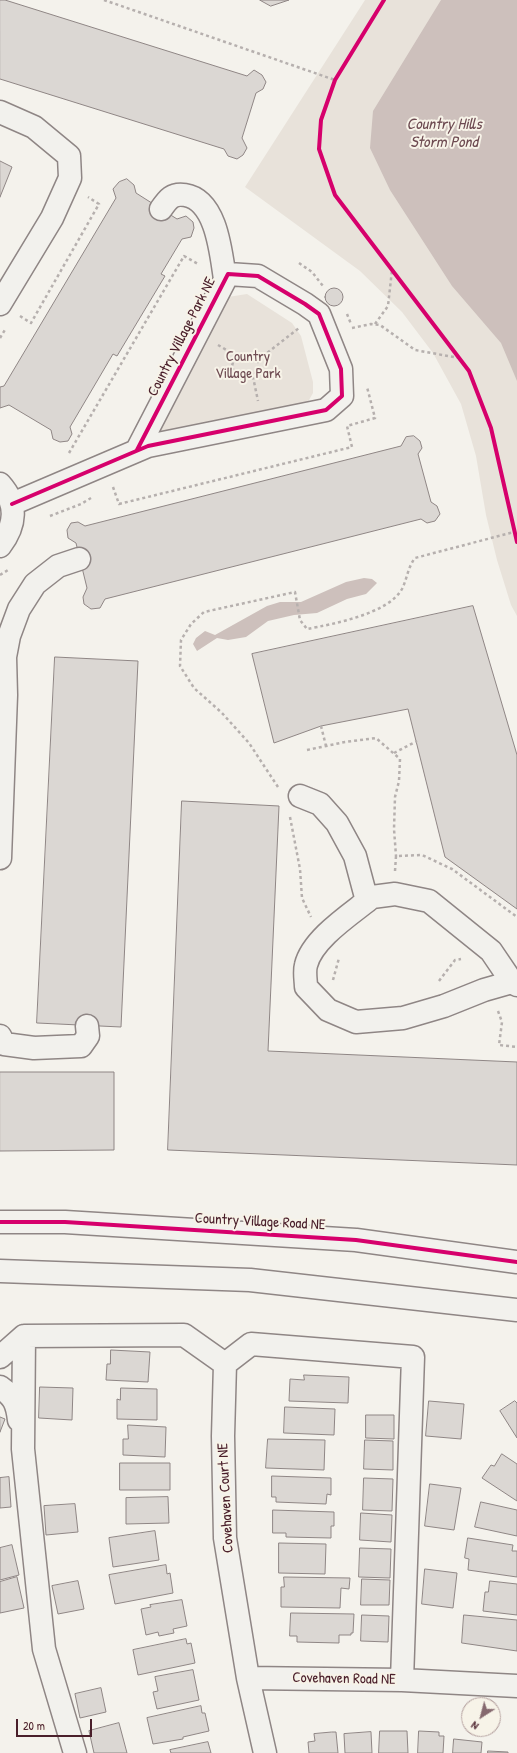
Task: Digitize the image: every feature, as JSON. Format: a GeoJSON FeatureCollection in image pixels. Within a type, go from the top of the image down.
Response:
{"type":"FeatureCollection","features":[{"type":"Feature","properties":{"kind":"street"},"geometry":{"type":"LineString","coordinates":[[0,112],[34,127],[69,156],[70,178],[52,218],[0,304]]}},
{"type":"Feature","properties":{"kind":"street"},"geometry":{"type":"LineString","coordinates":[[160,209],[168,198],[178,194],[190,196],[203,205],[212,221],[218,238],[225,279]]}},
{"type":"Feature","properties":{"kind":"street","name":"Country Village Park NE"},"geometry":{"type":"LineString","coordinates":[[137,450],[228,274],[258,276],[306,304],[319,314]]}},
{"type":"Feature","properties":{"kind":"street"},"geometry":{"type":"LineString","coordinates":[[12,504],[148,446],[326,410],[342,396],[341,369],[319,314]]}},
{"type":"Feature","properties":{"kind":"street"},"geometry":{"type":"LineString","coordinates":[[0,484],[6,491],[12,504],[13,519],[9,534],[0,546]]}},
{"type":"Feature","properties":{"kind":"street"},"geometry":{"type":"LineString","coordinates":[[0,858],[3,695],[5,657],[10,636],[19,609],[35,584],[58,566],[79,560]]}},
{"type":"Feature","properties":{"kind":"street"},"geometry":{"type":"LineString","coordinates":[[290,793],[320,804],[338,824],[355,856],[367,901]]}},
{"type":"Feature","properties":{"kind":"street"},"geometry":{"type":"LineString","coordinates":[[395,894],[429,901],[492,951],[514,983],[484,990],[444,1006],[403,1018],[356,1022],[328,1010],[306,987],[306,966],[313,950],[328,934],[367,901],[372,897],[395,894]]}},
{"type":"Feature","properties":{"kind":"street"},"geometry":{"type":"LineString","coordinates":[[0,1036],[4,1044],[34,1048],[81,1046],[88,1036],[87,1026]]}},
{"type":"Feature","properties":{"kind":"street","name":"Country Village Road NE"},"geometry":{"type":"LineString","coordinates":[[0,1222],[65,1222],[356,1240],[517,1262]]}},
{"type":"Feature","properties":{"kind":"street"},"geometry":{"type":"LineString","coordinates":[[0,1271],[250,1280],[517,1310]]}},
{"type":"Feature","properties":{"kind":"street"},"geometry":{"type":"LineString","coordinates":[[0,1357],[24,1336],[184,1335],[225,1364],[251,1344],[413,1357],[402,1680]]}},
{"type":"Feature","properties":{"kind":"street"},"geometry":{"type":"LineString","coordinates":[[23,1449],[24,1336]]}},
{"type":"Feature","properties":{"kind":"street","name":"Covehaven Court NE"},"geometry":{"type":"LineString","coordinates":[[225,1364],[223,1436],[225,1538],[248,1678]]}},
{"type":"Feature","properties":{"kind":"street"},"geometry":{"type":"LineString","coordinates":[[0,1387],[12,1396],[18,1409],[44,1649],[75,1753]]}},
{"type":"Feature","properties":{"kind":"street"},"geometry":{"type":"LineString","coordinates":[[248,1678],[265,1753]]}},
{"type":"Feature","properties":{"kind":"street","name":"Covehaven Road NE"},"geometry":{"type":"LineString","coordinates":[[248,1678],[402,1680],[517,1686]]}},
{"type":"Feature","properties":{"kind":"path"},"geometry":{"type":"LineString","coordinates":[[104,0],[335,80]]}},
{"type":"Feature","properties":{"kind":"path"},"geometry":{"type":"LineString","coordinates":[[333,87],[339,73]]}},
{"type":"Feature","properties":{"kind":"path"},"geometry":{"type":"LineString","coordinates":[[68,454],[184,256],[202,266]]}},
{"type":"Feature","properties":{"kind":"path"},"geometry":{"type":"LineString","coordinates":[[388,264],[396,276]]}},
{"type":"Feature","properties":{"kind":"path"},"geometry":{"type":"LineString","coordinates":[[376,324],[388,306],[392,270]]}},
{"type":"Feature","properties":{"kind":"path"},"geometry":{"type":"LineString","coordinates":[[258,360],[319,314]]}},
{"type":"Feature","properties":{"kind":"path"},"geometry":{"type":"LineString","coordinates":[[352,328],[371,324],[380,325],[415,350],[459,358]]}},
{"type":"Feature","properties":{"kind":"path"},"geometry":{"type":"LineString","coordinates":[[454,352],[462,363]]}},
{"type":"Feature","properties":{"kind":"path"},"geometry":{"type":"LineString","coordinates":[[253,377],[243,380],[235,375],[232,366],[235,355],[250,354],[258,360]]}},
{"type":"Feature","properties":{"kind":"path"},"geometry":{"type":"LineString","coordinates":[[258,360],[258,367],[253,377],[262,423]]}},
{"type":"Feature","properties":{"kind":"path"},"geometry":{"type":"LineString","coordinates":[[513,524],[516,537]]}},
{"type":"Feature","properties":{"kind":"path"},"geometry":{"type":"LineString","coordinates":[[290,793],[222,713],[194,688],[180,666],[180,640],[191,624],[204,612],[295,592],[300,620],[307,628],[324,625],[380,608],[391,600],[401,590],[415,558],[514,532]]}},
{"type":"Feature","properties":{"kind":"path"},"geometry":{"type":"LineString","coordinates":[[321,726],[326,746]]}},
{"type":"Feature","properties":{"kind":"path"},"geometry":{"type":"LineString","coordinates":[[307,750],[376,738],[400,759],[399,781],[395,797],[394,829],[396,856]]}},
{"type":"Feature","properties":{"kind":"path"},"geometry":{"type":"LineString","coordinates":[[394,753],[417,741]]}},
{"type":"Feature","properties":{"kind":"path"},"geometry":{"type":"LineString","coordinates":[[289,815],[300,869],[302,898],[310,916],[340,946],[333,981]]}},
{"type":"Feature","properties":{"kind":"path"},"geometry":{"type":"LineString","coordinates":[[435,986],[455,960],[466,958]]}},
{"type":"Feature","properties":{"kind":"green space"},"geometry":{"type":"Polygon","coordinates":[[[365,0],[517,0],[517,616],[511,605],[497,560],[486,515],[476,456],[461,404],[433,353],[402,312],[360,271],[245,187],[365,0]]]}},
{"type":"Feature","properties":{"kind":"green space","name":"Country Village Park"},"geometry":{"type":"Polygon","coordinates":[[[247,294],[292,323],[301,336],[313,382],[313,393],[300,416],[148,446],[215,299],[247,294]]]}},
{"type":"Feature","properties":{"kind":"water","name":"Country Hills Storm Pond"},"geometry":{"type":"Polygon","coordinates":[[[441,0],[517,0],[517,381],[501,343],[452,286],[390,190],[370,148],[373,111],[441,0]]]}},
{"type":"Feature","properties":{"kind":"water"},"geometry":{"type":"Polygon","coordinates":[[[364,578],[372,579],[377,583],[366,594],[347,599],[317,613],[294,615],[268,621],[246,637],[228,640],[217,638],[197,651],[193,644],[196,638],[205,631],[215,635],[267,606],[280,602],[301,602],[346,582],[364,578]]]}},
{"type":"Feature","properties":{"kind":"building"},"geometry":{"type":"Polygon","coordinates":[[[0,0],[5,0],[247,76],[254,70],[262,75],[266,82],[263,89],[256,93],[242,138],[247,148],[243,155],[237,159],[228,156],[224,149],[0,79],[0,0]]]}},
{"type":"Feature","properties":{"kind":"building"},"geometry":{"type":"Polygon","coordinates":[[[260,0],[289,0],[271,6],[260,0]]]}},
{"type":"Feature","properties":{"kind":"building"},"geometry":{"type":"Polygon","coordinates":[[[0,161],[12,167],[0,197],[0,161]]]}},
{"type":"Feature","properties":{"kind":"building"},"geometry":{"type":"Polygon","coordinates":[[[127,179],[134,185],[136,193],[177,219],[186,216],[193,222],[194,228],[191,237],[182,239],[161,274],[165,276],[117,356],[113,354],[70,427],[72,434],[68,441],[60,442],[53,439],[51,430],[9,405],[0,408],[0,387],[4,386],[116,198],[113,189],[119,182],[127,179]]]}},
{"type":"Feature","properties":{"kind":"building"},"geometry":{"type":"Polygon","coordinates":[[[330,288],[338,288],[343,293],[341,304],[338,306],[330,306],[325,301],[325,293],[330,288]]]}},
{"type":"Feature","properties":{"kind":"building"},"geometry":{"type":"Polygon","coordinates":[[[414,436],[420,441],[422,448],[418,454],[431,502],[437,506],[440,514],[435,521],[427,523],[421,519],[105,599],[100,608],[91,609],[84,604],[83,597],[87,588],[76,543],[68,538],[67,530],[71,523],[78,522],[85,526],[401,446],[406,437],[414,436]]]}},
{"type":"Feature","properties":{"kind":"building"},"geometry":{"type":"Polygon","coordinates":[[[473,606],[517,755],[517,909],[445,857],[408,709],[321,726],[274,743],[252,654],[473,606]]]}},
{"type":"Feature","properties":{"kind":"building"},"geometry":{"type":"Polygon","coordinates":[[[55,657],[138,661],[121,1027],[37,1023],[55,657]]]}},
{"type":"Feature","properties":{"kind":"building"},"geometry":{"type":"Polygon","coordinates":[[[182,801],[279,806],[268,1051],[517,1062],[517,1165],[168,1150],[182,801]]]}},
{"type":"Feature","properties":{"kind":"building"},"geometry":{"type":"Polygon","coordinates":[[[0,1072],[114,1072],[114,1150],[0,1151],[0,1072]]]}},
{"type":"Feature","properties":{"kind":"building"},"geometry":{"type":"Polygon","coordinates":[[[111,1350],[150,1352],[148,1382],[106,1380],[107,1364],[110,1364],[111,1350]]]}},
{"type":"Feature","properties":{"kind":"building"},"geometry":{"type":"Polygon","coordinates":[[[304,1375],[349,1377],[348,1403],[289,1401],[290,1379],[304,1380],[304,1375]]]}},
{"type":"Feature","properties":{"kind":"building"},"geometry":{"type":"Polygon","coordinates":[[[40,1387],[73,1388],[72,1420],[39,1418],[40,1387]]]}},
{"type":"Feature","properties":{"kind":"building"},"geometry":{"type":"Polygon","coordinates":[[[121,1388],[157,1389],[157,1420],[117,1419],[117,1399],[120,1400],[121,1388]]]}},
{"type":"Feature","properties":{"kind":"building"},"geometry":{"type":"Polygon","coordinates":[[[429,1401],[464,1404],[461,1439],[426,1436],[429,1401]]]}},
{"type":"Feature","properties":{"kind":"building"},"geometry":{"type":"Polygon","coordinates":[[[515,1401],[517,1403],[517,1438],[500,1411],[515,1401]]]}},
{"type":"Feature","properties":{"kind":"building"},"geometry":{"type":"Polygon","coordinates":[[[285,1407],[335,1409],[334,1435],[284,1433],[285,1407]]]}},
{"type":"Feature","properties":{"kind":"building"},"geometry":{"type":"Polygon","coordinates":[[[366,1415],[394,1415],[394,1439],[366,1438],[366,1415]]]}},
{"type":"Feature","properties":{"kind":"building"},"geometry":{"type":"Polygon","coordinates":[[[0,1417],[5,1419],[0,1432],[0,1417]]]}},
{"type":"Feature","properties":{"kind":"building"},"geometry":{"type":"Polygon","coordinates":[[[128,1425],[166,1427],[165,1457],[123,1455],[123,1439],[128,1439],[128,1425]]]}},
{"type":"Feature","properties":{"kind":"building"},"geometry":{"type":"Polygon","coordinates":[[[268,1439],[325,1440],[324,1470],[266,1468],[268,1439]]]}},
{"type":"Feature","properties":{"kind":"building"},"geometry":{"type":"Polygon","coordinates":[[[365,1440],[393,1441],[393,1470],[364,1469],[365,1440]]]}},
{"type":"Feature","properties":{"kind":"building"},"geometry":{"type":"Polygon","coordinates":[[[502,1454],[517,1464],[517,1501],[482,1478],[491,1465],[494,1466],[502,1454]]]}},
{"type":"Feature","properties":{"kind":"building"},"geometry":{"type":"Polygon","coordinates":[[[120,1463],[170,1463],[170,1490],[120,1490],[120,1463]]]}},
{"type":"Feature","properties":{"kind":"building"},"geometry":{"type":"Polygon","coordinates":[[[272,1476],[331,1478],[331,1495],[327,1494],[326,1504],[276,1502],[276,1497],[272,1497],[272,1476]]]}},
{"type":"Feature","properties":{"kind":"building"},"geometry":{"type":"Polygon","coordinates":[[[9,1477],[11,1507],[0,1508],[0,1478],[9,1477]]]}},
{"type":"Feature","properties":{"kind":"building"},"geometry":{"type":"Polygon","coordinates":[[[364,1478],[393,1479],[392,1511],[363,1510],[364,1478]]]}},
{"type":"Feature","properties":{"kind":"building"},"geometry":{"type":"Polygon","coordinates":[[[430,1484],[461,1488],[454,1530],[425,1526],[430,1484]]]}},
{"type":"Feature","properties":{"kind":"building"},"geometry":{"type":"Polygon","coordinates":[[[168,1497],[169,1523],[126,1524],[126,1498],[168,1497]]]}},
{"type":"Feature","properties":{"kind":"building"},"geometry":{"type":"Polygon","coordinates":[[[481,1502],[517,1510],[517,1536],[475,1527],[481,1502]]]}},
{"type":"Feature","properties":{"kind":"building"},"geometry":{"type":"Polygon","coordinates":[[[75,1504],[78,1532],[46,1535],[44,1506],[75,1504]]]}},
{"type":"Feature","properties":{"kind":"building"},"geometry":{"type":"Polygon","coordinates":[[[273,1510],[334,1512],[334,1526],[331,1526],[331,1538],[286,1537],[286,1533],[273,1533],[273,1510]]]}},
{"type":"Feature","properties":{"kind":"building"},"geometry":{"type":"Polygon","coordinates":[[[361,1513],[392,1515],[391,1542],[360,1540],[361,1513]]]}},
{"type":"Feature","properties":{"kind":"building"},"geometry":{"type":"Polygon","coordinates":[[[155,1531],[159,1560],[113,1567],[109,1538],[155,1531]]]}},
{"type":"Feature","properties":{"kind":"building"},"geometry":{"type":"Polygon","coordinates":[[[468,1538],[513,1545],[512,1551],[517,1551],[517,1577],[468,1570],[469,1559],[465,1558],[468,1538]]]}},
{"type":"Feature","properties":{"kind":"building"},"geometry":{"type":"Polygon","coordinates":[[[279,1543],[326,1544],[325,1574],[279,1573],[279,1543]]]}},
{"type":"Feature","properties":{"kind":"building"},"geometry":{"type":"Polygon","coordinates":[[[12,1545],[19,1575],[0,1580],[0,1548],[12,1545]]]}},
{"type":"Feature","properties":{"kind":"building"},"geometry":{"type":"Polygon","coordinates":[[[360,1548],[391,1549],[390,1578],[359,1577],[360,1548]]]}},
{"type":"Feature","properties":{"kind":"building"},"geometry":{"type":"Polygon","coordinates":[[[166,1565],[167,1574],[170,1573],[173,1593],[115,1604],[109,1575],[166,1565]]]}},
{"type":"Feature","properties":{"kind":"building"},"geometry":{"type":"Polygon","coordinates":[[[425,1569],[457,1573],[453,1608],[422,1604],[425,1569]]]}},
{"type":"Feature","properties":{"kind":"building"},"geometry":{"type":"Polygon","coordinates":[[[17,1577],[24,1608],[0,1613],[0,1582],[17,1577]]]}},
{"type":"Feature","properties":{"kind":"building"},"geometry":{"type":"Polygon","coordinates":[[[284,1577],[350,1578],[349,1589],[341,1588],[340,1608],[281,1607],[281,1587],[284,1587],[284,1577]]]}},
{"type":"Feature","properties":{"kind":"building"},"geometry":{"type":"Polygon","coordinates":[[[362,1579],[390,1580],[389,1605],[361,1605],[362,1579]]]}},
{"type":"Feature","properties":{"kind":"building"},"geometry":{"type":"Polygon","coordinates":[[[78,1581],[84,1609],[58,1614],[52,1586],[78,1581]]]}},
{"type":"Feature","properties":{"kind":"building"},"geometry":{"type":"Polygon","coordinates":[[[490,1581],[517,1584],[517,1615],[483,1611],[485,1592],[488,1592],[490,1581]]]}},
{"type":"Feature","properties":{"kind":"building"},"geometry":{"type":"Polygon","coordinates":[[[182,1600],[187,1626],[173,1629],[174,1633],[159,1636],[158,1632],[146,1635],[141,1609],[151,1607],[150,1605],[182,1600]]]}},
{"type":"Feature","properties":{"kind":"building"},"geometry":{"type":"Polygon","coordinates":[[[291,1613],[354,1614],[353,1633],[351,1633],[351,1635],[339,1635],[339,1643],[297,1642],[297,1636],[290,1636],[291,1613]]]}},
{"type":"Feature","properties":{"kind":"building"},"geometry":{"type":"Polygon","coordinates":[[[362,1615],[389,1616],[388,1642],[361,1641],[362,1615]]]}},
{"type":"Feature","properties":{"kind":"building"},"geometry":{"type":"Polygon","coordinates":[[[464,1615],[517,1620],[517,1651],[462,1643],[464,1615]]]}},
{"type":"Feature","properties":{"kind":"building"},"geometry":{"type":"Polygon","coordinates":[[[186,1639],[187,1644],[191,1643],[195,1663],[138,1675],[133,1650],[186,1639]]]}},
{"type":"Feature","properties":{"kind":"building"},"geometry":{"type":"Polygon","coordinates":[[[193,1670],[199,1700],[157,1709],[153,1692],[158,1691],[155,1677],[193,1670]]]}},
{"type":"Feature","properties":{"kind":"building"},"geometry":{"type":"Polygon","coordinates":[[[101,1688],[106,1712],[80,1718],[75,1694],[101,1688]]]}},
{"type":"Feature","properties":{"kind":"building"},"geometry":{"type":"Polygon","coordinates":[[[201,1706],[202,1713],[205,1713],[209,1731],[183,1737],[183,1739],[153,1744],[147,1718],[201,1706]]]}},
{"type":"Feature","properties":{"kind":"building"},"geometry":{"type":"Polygon","coordinates":[[[119,1723],[127,1753],[94,1753],[89,1731],[119,1723]]]}},
{"type":"Feature","properties":{"kind":"building"},"geometry":{"type":"Polygon","coordinates":[[[380,1731],[407,1731],[408,1753],[379,1753],[380,1731]]]}},
{"type":"Feature","properties":{"kind":"building"},"geometry":{"type":"Polygon","coordinates":[[[419,1731],[439,1732],[439,1736],[444,1736],[443,1753],[418,1753],[419,1731]]]}},
{"type":"Feature","properties":{"kind":"building"},"geometry":{"type":"Polygon","coordinates":[[[336,1732],[338,1753],[309,1753],[308,1742],[315,1741],[314,1734],[336,1732]]]}},
{"type":"Feature","properties":{"kind":"building"},"geometry":{"type":"Polygon","coordinates":[[[371,1732],[372,1753],[345,1753],[344,1734],[371,1732]]]}},
{"type":"Feature","properties":{"kind":"building"},"geometry":{"type":"Polygon","coordinates":[[[454,1739],[482,1742],[481,1753],[453,1753],[454,1739]]]}},
{"type":"Feature","properties":{"kind":"building"},"geometry":{"type":"Polygon","coordinates":[[[208,1742],[211,1753],[171,1753],[170,1750],[208,1742]]]}},
{"type":"Feature","properties":{"kind":"building"},"geometry":{"type":"Polygon","coordinates":[[[488,1751],[508,1752],[508,1753],[488,1753],[488,1751]]]}},
{"type":"Feature","properties":{"kind":"cycle path"},"geometry":{"type":"LineString","coordinates":[[384,0],[335,80],[321,120],[319,149],[335,195],[469,371],[491,428],[517,542]]}},
{"type":"Feature","properties":{"kind":"cycle path"},"geometry":{"type":"LineString","coordinates":[[12,504],[148,446],[326,410],[342,396],[341,369],[319,314],[258,276],[228,274],[137,450]]}},
{"type":"Feature","properties":{"kind":"cycle path"},"geometry":{"type":"LineString","coordinates":[[0,1222],[65,1222],[356,1240],[517,1262]]}}]}
